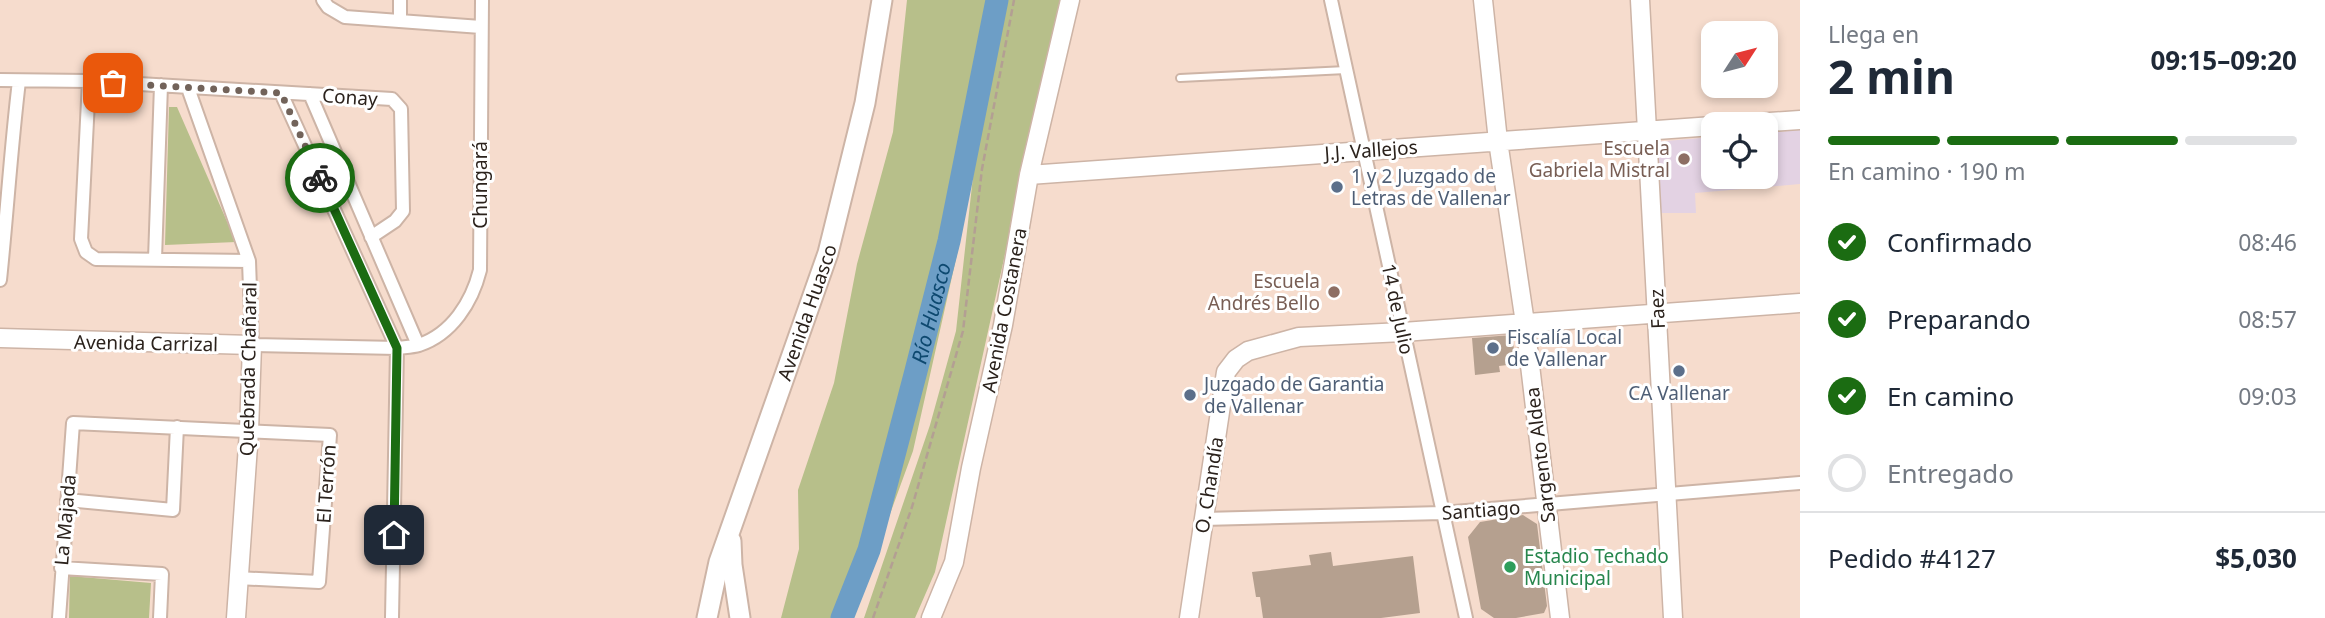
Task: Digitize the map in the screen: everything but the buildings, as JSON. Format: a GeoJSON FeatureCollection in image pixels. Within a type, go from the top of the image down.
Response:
{"type":"FeatureCollection","features":[{"type":"Feature","properties":{"kind":"main road","name":"Avenida Huasco"},"geometry":{"type":"LineString","coordinates":[[708,618],[716,573],[828,253],[862,115],[882,0]]}},
{"type":"Feature","properties":{"kind":"main road"},"geometry":{"type":"LineString","coordinates":[[732,529],[731,553],[740,618]]}},
{"type":"Feature","properties":{"kind":"main road"},"geometry":{"type":"LineString","coordinates":[[708,618],[728,618]]}},
{"type":"Feature","properties":{"kind":"street"},"geometry":{"type":"LineString","coordinates":[[400,0],[400,21]]}},
{"type":"Feature","properties":{"kind":"street","name":"Chungará"},"geometry":{"type":"LineString","coordinates":[[418,345],[439,334],[457,318],[471,296],[480,270],[482,0]]}},
{"type":"Feature","properties":{"kind":"street","name":"Avenida Costanera"},"geometry":{"type":"LineString","coordinates":[[931,618],[954,562],[971,468],[1003,325],[1029,175],[1070,0]]}},
{"type":"Feature","properties":{"kind":"street","name":"14 de Julio"},"geometry":{"type":"LineString","coordinates":[[1331,0],[1466,618]]}},
{"type":"Feature","properties":{"kind":"street","name":"Sargento Aldea"},"geometry":{"type":"LineString","coordinates":[[1483,0],[1498,141],[1525,323],[1560,618]]}},
{"type":"Feature","properties":{"kind":"street","name":"Faez"},"geometry":{"type":"LineString","coordinates":[[1640,0],[1673,618]]}},
{"type":"Feature","properties":{"kind":"street"},"geometry":{"type":"LineString","coordinates":[[326,4],[345,17],[481,27]]}},
{"type":"Feature","properties":{"kind":"street","name":"Conay"},"geometry":{"type":"LineString","coordinates":[[0,80],[89,81],[392,99],[401,109],[403,211],[395,221],[371,237]]}},
{"type":"Feature","properties":{"kind":"street"},"geometry":{"type":"LineString","coordinates":[[0,280],[5,151],[19,81]]}},
{"type":"Feature","properties":{"kind":"street"},"geometry":{"type":"LineString","coordinates":[[89,81],[81,239],[86,252],[96,259],[249,261]]}},
{"type":"Feature","properties":{"kind":"street"},"geometry":{"type":"LineString","coordinates":[[155,259],[161,85]]}},
{"type":"Feature","properties":{"kind":"street","name":"Quebrada Chañaral"},"geometry":{"type":"LineString","coordinates":[[188,88],[249,261],[252,345],[249,431],[236,618]]}},
{"type":"Feature","properties":{"kind":"street"},"geometry":{"type":"LineString","coordinates":[[281,93],[397,348],[393,618]]}},
{"type":"Feature","properties":{"kind":"street"},"geometry":{"type":"LineString","coordinates":[[310,94],[418,345]]}},
{"type":"Feature","properties":{"kind":"street"},"geometry":{"type":"LineString","coordinates":[[1778,121],[1800,120]]}},
{"type":"Feature","properties":{"kind":"street","name":"J.J. Vallejos"},"geometry":{"type":"LineString","coordinates":[[1029,175],[1701,127]]}},
{"type":"Feature","properties":{"kind":"street","name":"O. Chandía"},"geometry":{"type":"LineString","coordinates":[[1189,618],[1226,372],[1236,359],[1248,351],[1299,337],[1800,303]]}},
{"type":"Feature","properties":{"kind":"street","name":"Avenida Carrizal"},"geometry":{"type":"LineString","coordinates":[[0,338],[397,348],[418,345]]}},
{"type":"Feature","properties":{"kind":"street","name":"El Terrón"},"geometry":{"type":"LineString","coordinates":[[74,423],[330,435],[319,582],[237,578]]}},
{"type":"Feature","properties":{"kind":"street","name":"La Majada"},"geometry":{"type":"LineString","coordinates":[[59,618],[74,423]]}},
{"type":"Feature","properties":{"kind":"street"},"geometry":{"type":"LineString","coordinates":[[66,500],[173,510],[177,427]]}},
{"type":"Feature","properties":{"kind":"street","name":"Santiago"},"geometry":{"type":"LineString","coordinates":[[1203,519],[1442,513],[1800,483]]}},
{"type":"Feature","properties":{"kind":"street"},"geometry":{"type":"LineString","coordinates":[[61,568],[162,573],[160,618]]}},
{"type":"Feature","properties":{"kind":"lane"},"geometry":{"type":"LineString","coordinates":[[1180,78],[1346,70]]}},
{"type":"Feature","properties":{"kind":"path"},"geometry":{"type":"LineString","coordinates":[[873,618],[912,507],[963,331],[982,169],[1014,0]]}},
{"type":"Feature","properties":{"kind":"shaded area","name":"Escuela Gabriela Mistral"},"geometry":{"type":"Polygon","coordinates":[[[1800,130],[1800,184],[1778,186],[1778,132],[1800,130]]]}},
{"type":"Feature","properties":{"kind":"shaded area","name":"Escuela Gabriela Mistral"},"geometry":{"type":"Polygon","coordinates":[[[1701,138],[1701,189],[1742,189],[1695,193],[1696,213],[1656,213],[1654,142],[1701,138]]]}},
{"type":"Feature","properties":{"kind":"green space"},"geometry":{"type":"Polygon","coordinates":[[[907,0],[1000,0],[995,39],[1006,0],[1061,0],[935,572],[915,618],[864,618],[930,425],[956,331],[980,113],[968,117],[950,219],[962,232],[913,451],[852,618],[781,618],[799,549],[798,490],[834,383],[857,264],[893,132],[907,0]]]}},
{"type":"Feature","properties":{"kind":"green space"},"geometry":{"type":"Polygon","coordinates":[[[169,107],[177,107],[236,242],[165,245],[169,107]]]}},
{"type":"Feature","properties":{"kind":"green space"},"geometry":{"type":"Polygon","coordinates":[[[70,576],[151,583],[149,618],[69,618],[70,576]]]}},
{"type":"Feature","properties":{"kind":"waterway","name":"Río Huasco"},"geometry":{"type":"LineString","coordinates":[[842,618],[869,550],[949,241],[997,0]]}},
{"type":"Feature","properties":{"kind":"way so far"},"geometry":{"type":"LineString","coordinates":[[113,83],[281,93],[320,178]]}},
{"type":"Feature","properties":{"kind":"place","name":"Escuela Gabriela Mistral"},"geometry":{"type":"Point","coordinates":[1684,159]}},
{"type":"Feature","properties":{"kind":"place","name":"1 y 2 Juzgado de Letras de Vallenar"},"geometry":{"type":"Point","coordinates":[1337,187]}},
{"type":"Feature","properties":{"kind":"place","name":"Escuela Andrés Bello"},"geometry":{"type":"Point","coordinates":[1334,292]}},
{"type":"Feature","properties":{"kind":"place","name":"Fiscalía Local de Vallenar"},"geometry":{"type":"Point","coordinates":[1493,348]}},
{"type":"Feature","properties":{"kind":"place","name":"CA Vallenar"},"geometry":{"type":"Point","coordinates":[1679,371]}},
{"type":"Feature","properties":{"kind":"place","name":"Juzgado de Garantia de Vallenar"},"geometry":{"type":"Point","coordinates":[1190,395]}},
{"type":"Feature","properties":{"kind":"place","name":"Estadio Techado Municipal"},"geometry":{"type":"Point","coordinates":[1510,567]}},
{"type":"Feature","properties":{"kind":"route"},"geometry":{"type":"LineString","coordinates":[[320,178],[397,348],[394,535]]}}]}
